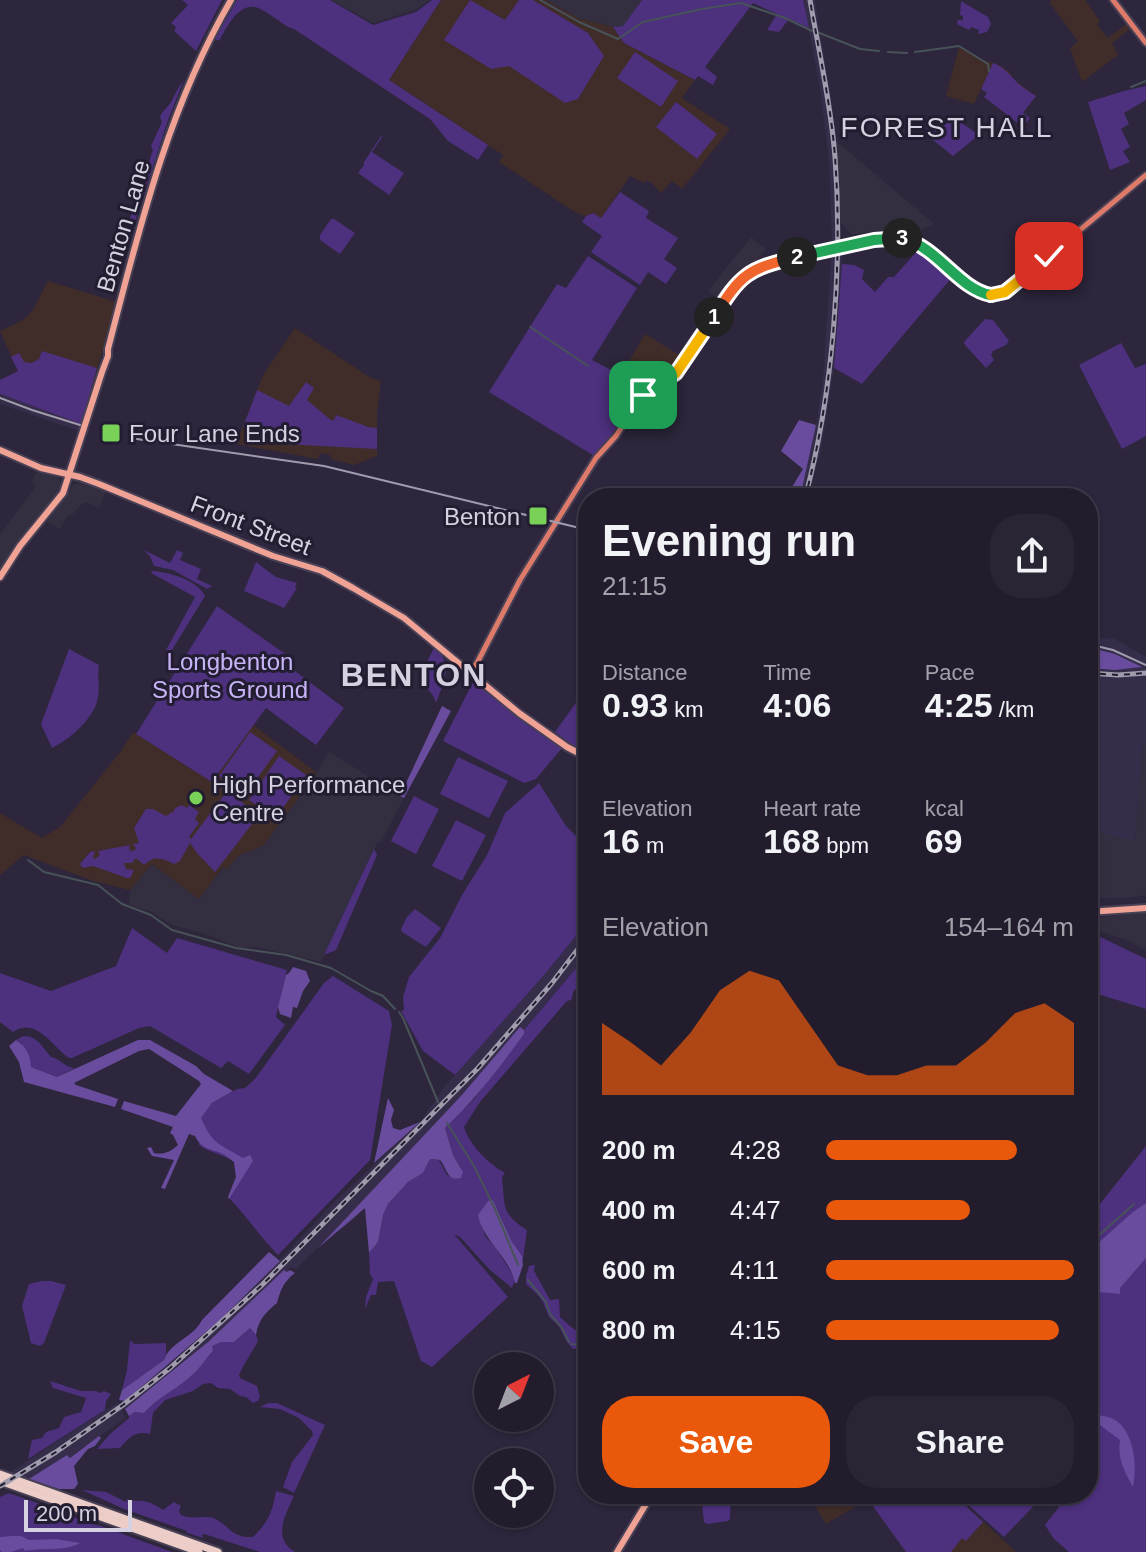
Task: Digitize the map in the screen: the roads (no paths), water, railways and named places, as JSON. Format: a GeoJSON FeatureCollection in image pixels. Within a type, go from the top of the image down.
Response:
{"type":"FeatureCollection","features":[{"type":"Feature","properties":{"kind":"highway"},"geometry":{"type":"LineString","coordinates":[[0,1474],[218,1552]]}},
{"type":"Feature","properties":{"kind":"highway"},"geometry":{"type":"LineString","coordinates":[[0,1481],[199,1552]]}},
{"type":"Feature","properties":{"kind":"main road","name":"Benton Lane"},"geometry":{"type":"LineString","coordinates":[[0,577],[67,486],[68,473],[108,356],[161,157],[190,79],[231,0]]}},
{"type":"Feature","properties":{"kind":"main road"},"geometry":{"type":"LineString","coordinates":[[1113,0],[1146,43]]}},
{"type":"Feature","properties":{"kind":"main road"},"geometry":{"type":"LineString","coordinates":[[467,669],[476,665],[520,580],[596,458],[616,436],[641,397],[676,373],[747,275],[763,266],[828,250],[904,238],[926,248],[979,292],[1005,292],[1146,175]]}},
{"type":"Feature","properties":{"kind":"main road","name":"Front Street"},"geometry":{"type":"LineString","coordinates":[[0,450],[31,465],[80,477],[273,556],[322,571],[404,618],[503,701],[578,753]]}},
{"type":"Feature","properties":{"kind":"main road"},"geometry":{"type":"LineString","coordinates":[[1098,911],[1146,908]]}},
{"type":"Feature","properties":{"kind":"main road"},"geometry":{"type":"LineString","coordinates":[[617,1552],[646,1504]]}},
{"type":"Feature","properties":{"kind":"waterway"},"geometry":{"type":"LineString","coordinates":[[540,0],[618,39],[643,22],[741,3],[812,31]]}},
{"type":"Feature","properties":{"kind":"waterway"},"geometry":{"type":"LineString","coordinates":[[817,32],[860,49],[879,51]]}},
{"type":"Feature","properties":{"kind":"waterway"},"geometry":{"type":"LineString","coordinates":[[915,52],[959,46],[988,64],[989,71]]}},
{"type":"Feature","properties":{"kind":"waterway"},"geometry":{"type":"LineString","coordinates":[[888,52],[907,53]]}},
{"type":"Feature","properties":{"kind":"waterway"},"geometry":{"type":"LineString","coordinates":[[1131,87],[1146,81]]}},
{"type":"Feature","properties":{"kind":"waterway"},"geometry":{"type":"LineString","coordinates":[[530,327],[588,366]]}},
{"type":"Feature","properties":{"kind":"waterway"},"geometry":{"type":"LineString","coordinates":[[28,860],[44,872],[98,885],[122,904],[151,915],[172,930],[236,948],[286,955],[331,968],[383,996],[395,1009]]}},
{"type":"Feature","properties":{"kind":"waterway"},"geometry":{"type":"LineString","coordinates":[[399,1012],[438,1102]]}},
{"type":"Feature","properties":{"kind":"waterway"},"geometry":{"type":"LineString","coordinates":[[447,1123],[474,1166],[518,1265]]}},
{"type":"Feature","properties":{"kind":"waterway"},"geometry":{"type":"LineString","coordinates":[[1098,1236],[1134,1204]]}},
{"type":"Feature","properties":{"kind":"waterway"},"geometry":{"type":"LineString","coordinates":[[528,1280],[546,1302],[550,1314],[569,1342]]}},
{"type":"Feature","properties":{"kind":"waterway"},"geometry":{"type":"LineString","coordinates":[[571,1344],[578,1345]]}},
{"type":"Feature","properties":{"kind":"tram line"},"geometry":{"type":"LineString","coordinates":[[0,398],[80,425]]}},
{"type":"Feature","properties":{"kind":"tram line"},"geometry":{"type":"LineString","coordinates":[[130,438],[324,466],[578,528]]}},
{"type":"Feature","properties":{"kind":"tram line"},"geometry":{"type":"LineString","coordinates":[[1098,646],[1146,665]]}},
{"type":"Feature","properties":{"kind":"railway"},"geometry":{"type":"LineString","coordinates":[[808,488],[829,373],[838,241],[833,137],[810,0]]}},
{"type":"Feature","properties":{"kind":"railway"},"geometry":{"type":"LineString","coordinates":[[1098,674],[1146,673]]}},
{"type":"Feature","properties":{"kind":"railway"},"geometry":{"type":"LineString","coordinates":[[0,1486],[56,1452],[123,1405],[170,1368],[262,1285],[478,1068],[578,949]]}},
{"type":"Feature","properties":{"kind":"place","name":"Four Lane Ends"},"geometry":{"type":"Point","coordinates":[111,433]}},
{"type":"Feature","properties":{"kind":"place","name":"Benton"},"geometry":{"type":"Point","coordinates":[538,516]}},
{"type":"Feature","properties":{"kind":"place","name":"High Performance Centre"},"geometry":{"type":"Point","coordinates":[196,798]}},
{"type":"Feature","properties":{"kind":"district","name":"FOREST HALL"},"geometry":{"type":"Point","coordinates":[947,127]}},
{"type":"Feature","properties":{"kind":"district","name":"BENTON"},"geometry":{"type":"Point","coordinates":[414,675]}},
{"type":"Feature","properties":{"kind":"park label","name":"Longbenton Sports Ground"},"geometry":{"type":"Point","coordinates":[230,675]}}]}
